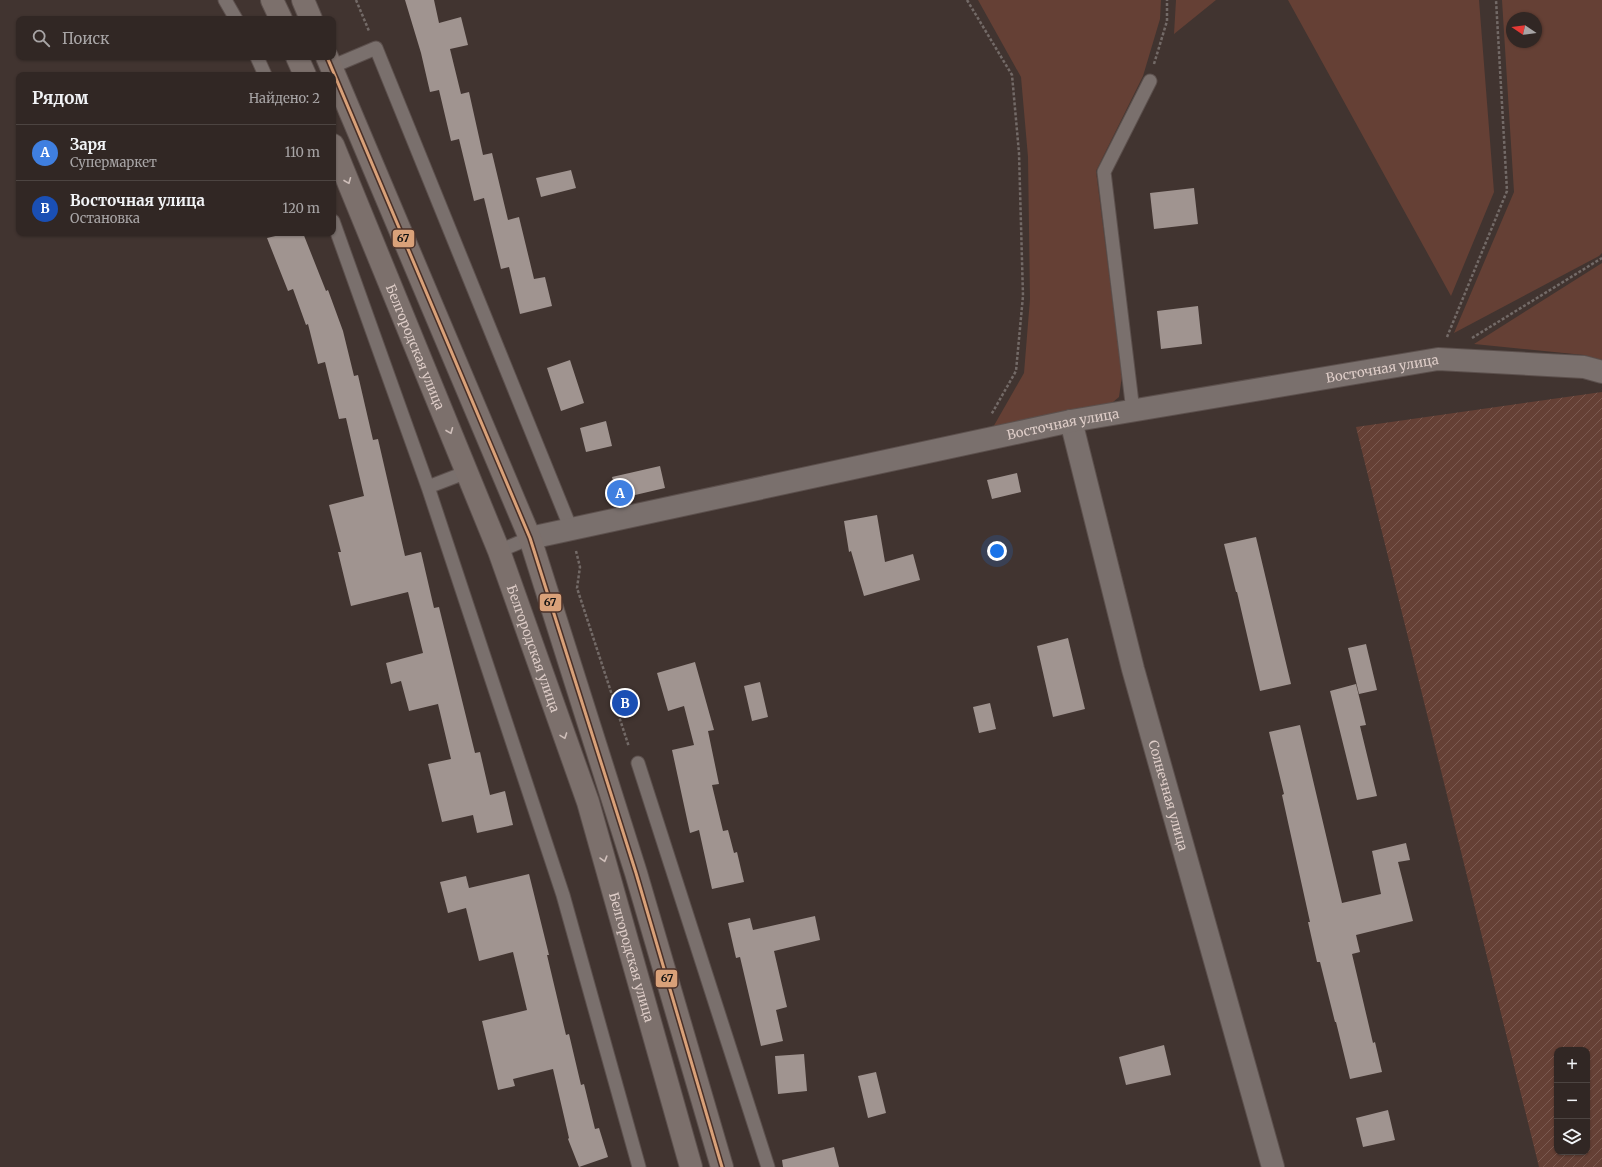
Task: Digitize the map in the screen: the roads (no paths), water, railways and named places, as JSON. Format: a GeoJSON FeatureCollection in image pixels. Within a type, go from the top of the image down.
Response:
{"type":"FeatureCollection","features":[{"type":"Feature","properties":{"kind":"main road"},"geometry":{"type":"LineString","coordinates":[[272,0],[280,16]]}},
{"type":"Feature","properties":{"kind":"main road"},"geometry":{"type":"LineString","coordinates":[[303,0],[310,16]]}},
{"type":"Feature","properties":{"kind":"main road"},"geometry":{"type":"LineString","coordinates":[[298,60],[304,72]]}},
{"type":"Feature","properties":{"kind":"main road"},"geometry":{"type":"LineString","coordinates":[[329,62],[333,72]]}},
{"type":"Feature","properties":{"kind":"main road"},"geometry":{"type":"LineString","coordinates":[[336,79],[530,538],[636,873],[722,1167]]}},
{"type":"Feature","properties":{"kind":"main road","name":"Белгородская улица"},"geometry":{"type":"LineString","coordinates":[[336,151],[498,551],[588,802],[691,1167]]}},
{"type":"Feature","properties":{"kind":"street","name":"Восточная улица"},"geometry":{"type":"LineString","coordinates":[[530,538],[1071,422],[1438,359],[1584,367],[1602,372]]}},
{"type":"Feature","properties":{"kind":"street","name":"Солнечная улица"},"geometry":{"type":"LineString","coordinates":[[1071,422],[1132,668],[1273,1167]]}},
{"type":"Feature","properties":{"kind":"lane"},"geometry":{"type":"LineString","coordinates":[[225,0],[234,16]]}},
{"type":"Feature","properties":{"kind":"lane"},"geometry":{"type":"LineString","coordinates":[[336,60],[376,48],[570,529]]}},
{"type":"Feature","properties":{"kind":"lane"},"geometry":{"type":"LineString","coordinates":[[258,60],[264,72]]}},
{"type":"Feature","properties":{"kind":"lane"},"geometry":{"type":"LineString","coordinates":[[1133,411],[1104,172],[1150,81]]}},
{"type":"Feature","properties":{"kind":"lane"},"geometry":{"type":"LineString","coordinates":[[336,229],[428,487],[563,895],[639,1167]]}},
{"type":"Feature","properties":{"kind":"lane"},"geometry":{"type":"LineString","coordinates":[[428,487],[467,472]]}},
{"type":"Feature","properties":{"kind":"lane"},"geometry":{"type":"LineString","coordinates":[[498,551],[530,538]]}},
{"type":"Feature","properties":{"kind":"lane"},"geometry":{"type":"LineString","coordinates":[[638,763],[768,1167]]}},
{"type":"Feature","properties":{"kind":"place","name":"Заря"},"geometry":{"type":"Point","coordinates":[620,493]}},
{"type":"Feature","properties":{"kind":"place","name":"Восточная улица"},"geometry":{"type":"Point","coordinates":[625,703]}}]}
